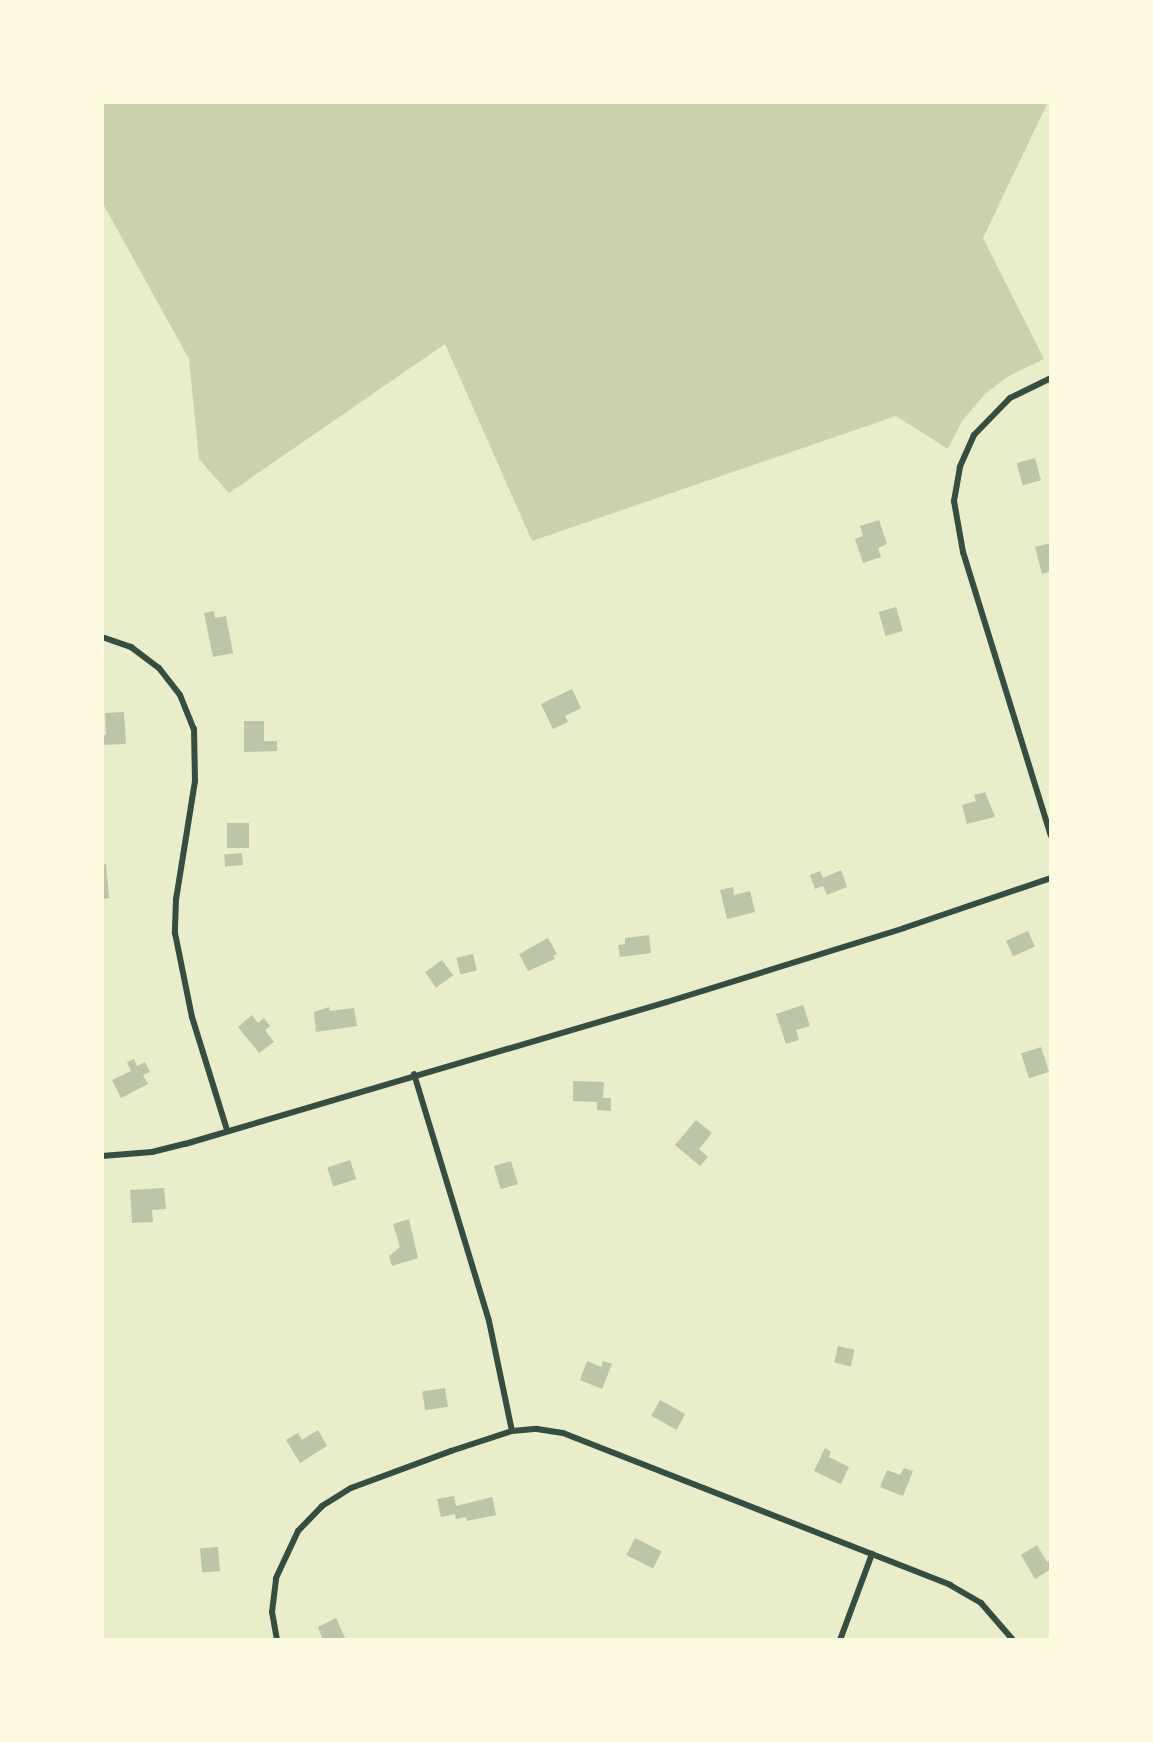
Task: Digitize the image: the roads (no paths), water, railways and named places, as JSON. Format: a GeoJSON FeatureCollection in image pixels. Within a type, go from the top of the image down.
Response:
{"type":"FeatureCollection","features":[{"type":"Feature","properties":{"kind":"street"},"geometry":{"type":"LineString","coordinates":[[1051,378],[1010,398],[974,435],[960,467],[954,501],[963,552],[1051,836]]}},
{"type":"Feature","properties":{"kind":"street"},"geometry":{"type":"LineString","coordinates":[[102,637],[131,647],[159,668],[180,695],[194,729],[195,781],[176,899],[175,933],[192,1017],[227,1130]]}},
{"type":"Feature","properties":{"kind":"street"},"geometry":{"type":"LineString","coordinates":[[102,1156],[152,1152],[680,998],[1051,878]]}},
{"type":"Feature","properties":{"kind":"street"},"geometry":{"type":"LineString","coordinates":[[414,1074],[489,1321],[512,1431]]}},
{"type":"Feature","properties":{"kind":"street"},"geometry":{"type":"LineString","coordinates":[[277,1640],[272,1612],[276,1578],[294,1539],[322,1506],[351,1488],[512,1431],[537,1429],[563,1433],[966,1593],[994,1615],[1013,1640]]}},
{"type":"Feature","properties":{"kind":"street"},"geometry":{"type":"LineString","coordinates":[[840,1640],[872,1554]]}}]}
